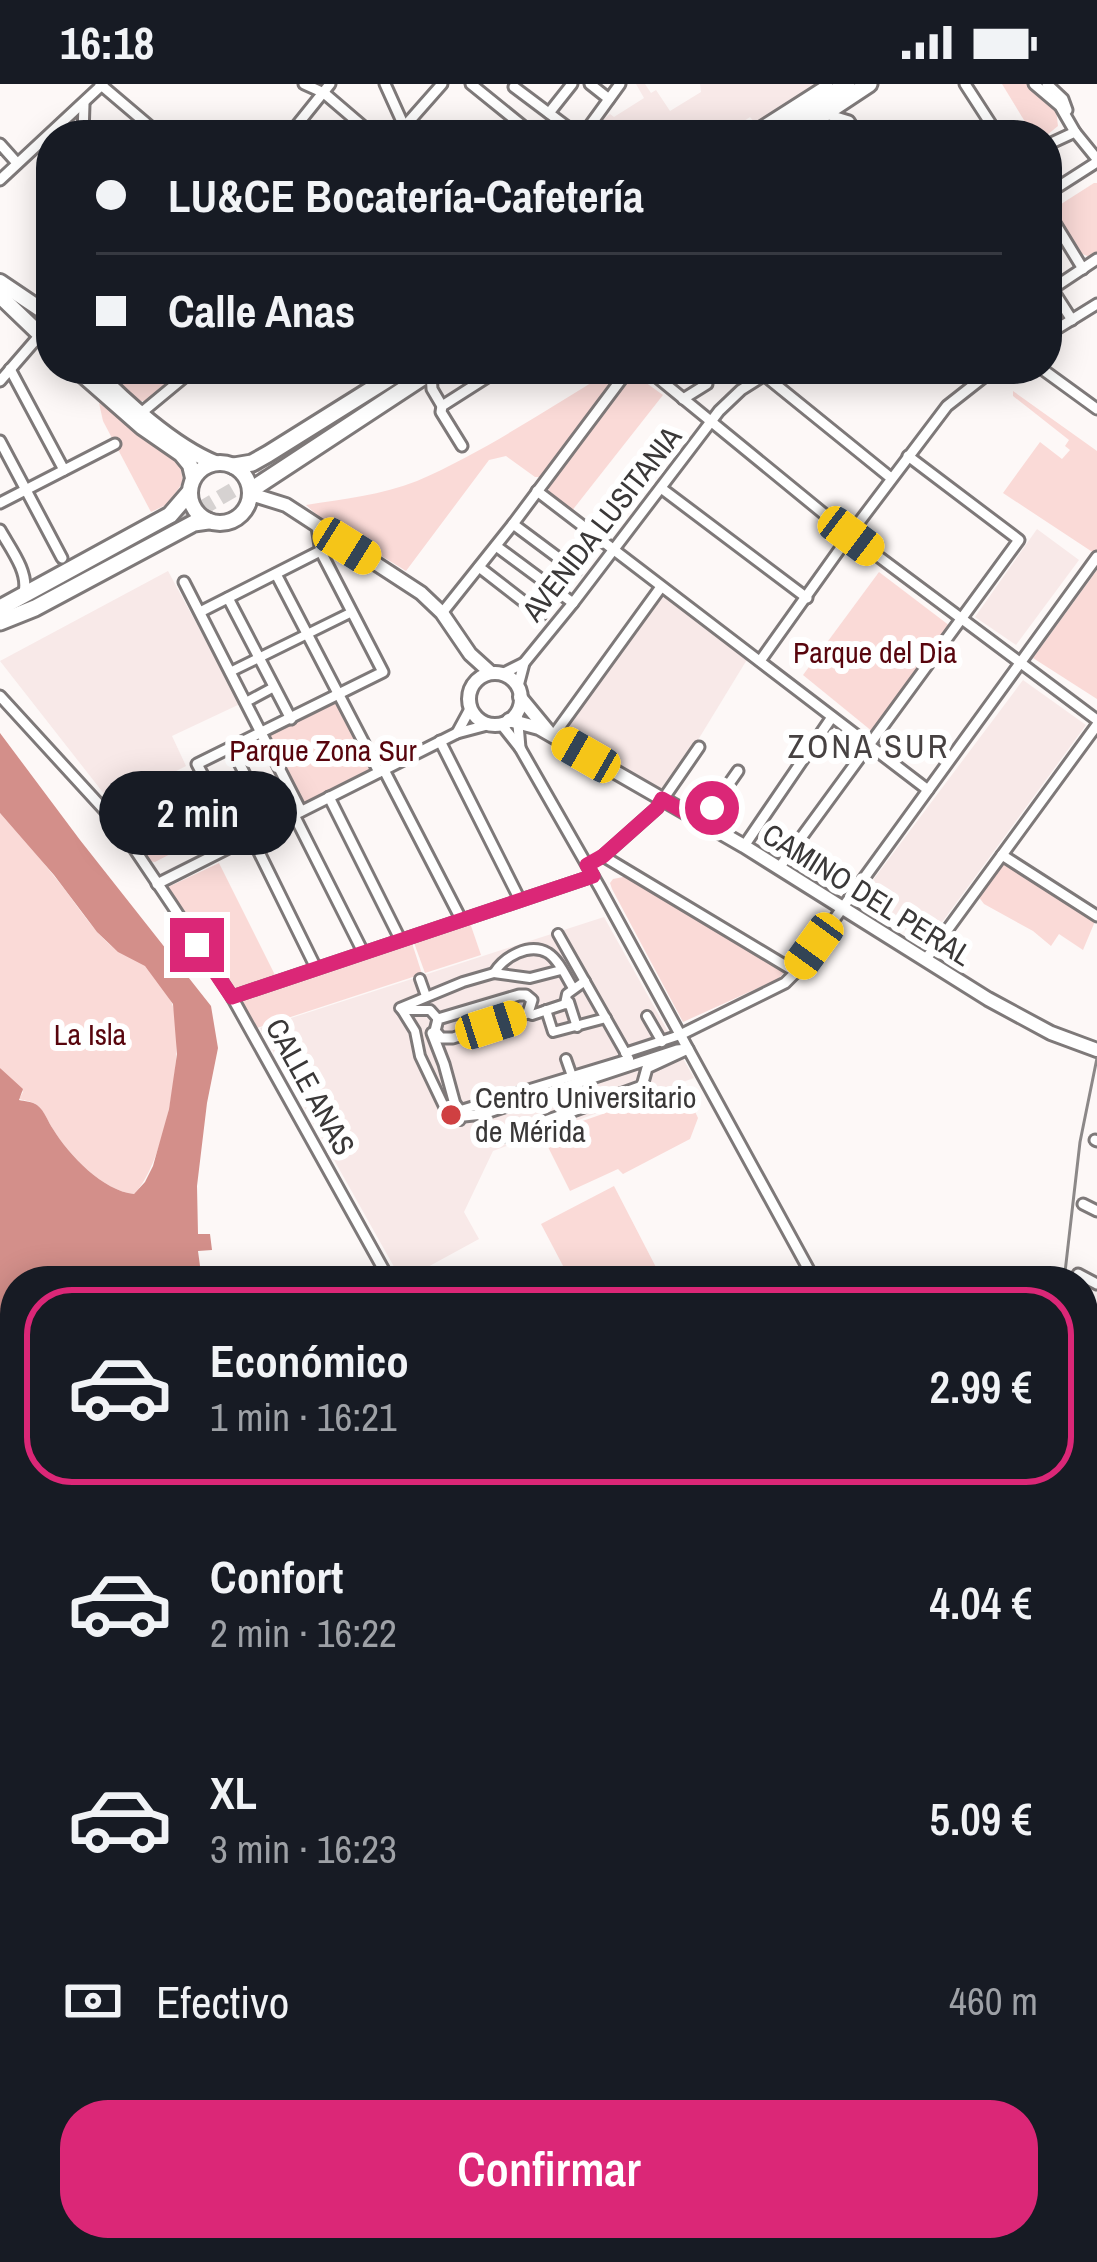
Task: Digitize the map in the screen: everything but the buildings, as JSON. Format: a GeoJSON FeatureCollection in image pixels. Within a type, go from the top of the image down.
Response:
{"type":"FeatureCollection","features":[{"type":"Feature","properties":{"kind":"highway"},"geometry":{"type":"LineString","coordinates":[[796,120],[869,84]]}},
{"type":"Feature","properties":{"kind":"highway"},"geometry":{"type":"LineString","coordinates":[[815,120],[851,89]]}},
{"type":"Feature","properties":{"kind":"highway"},"geometry":{"type":"LineString","coordinates":[[234,466],[252,463],[403,384]]}},
{"type":"Feature","properties":{"kind":"highway"},"geometry":{"type":"LineString","coordinates":[[262,471],[406,384]]}},
{"type":"Feature","properties":{"kind":"highway"},"geometry":{"type":"LineString","coordinates":[[250,492],[407,384]]}},
{"type":"Feature","properties":{"kind":"highway"},"geometry":{"type":"LineString","coordinates":[[0,615],[24,592],[170,515],[191,485]]}},
{"type":"Feature","properties":{"kind":"highway"},"geometry":{"type":"LineString","coordinates":[[0,615],[179,519]]}},
{"type":"Feature","properties":{"kind":"highway"},"geometry":{"type":"LineString","coordinates":[[0,615],[35,608],[194,523],[208,521]]}},
{"type":"Feature","properties":{"kind":"main road"},"geometry":{"type":"LineString","coordinates":[[0,282],[36,306]]}},
{"type":"Feature","properties":{"kind":"main road"},"geometry":{"type":"LineString","coordinates":[[0,296],[36,330]]}},
{"type":"Feature","properties":{"kind":"main road"},"geometry":{"type":"LineString","coordinates":[[93,384],[182,454],[190,465],[194,510],[208,521],[224,523],[240,516],[250,492],[245,476],[234,466],[201,457],[109,384]]}},
{"type":"Feature","properties":{"kind":"main road"},"geometry":{"type":"LineString","coordinates":[[191,485],[199,471],[215,463]]}},
{"type":"Feature","properties":{"kind":"street"},"geometry":{"type":"LineString","coordinates":[[304,84],[327,87],[359,120]]}},
{"type":"Feature","properties":{"kind":"street"},"geometry":{"type":"LineString","coordinates":[[386,84],[397,120]]}},
{"type":"Feature","properties":{"kind":"street"},"geometry":{"type":"LineString","coordinates":[[411,120],[442,84]]}},
{"type":"Feature","properties":{"kind":"street"},"geometry":{"type":"LineString","coordinates":[[471,84],[515,120]]}},
{"type":"Feature","properties":{"kind":"street"},"geometry":{"type":"LineString","coordinates":[[549,113],[572,84]]}},
{"type":"Feature","properties":{"kind":"street"},"geometry":{"type":"LineString","coordinates":[[590,84],[609,99]]}},
{"type":"Feature","properties":{"kind":"street"},"geometry":{"type":"LineString","coordinates":[[592,120],[620,84]]}},
{"type":"Feature","properties":{"kind":"street"},"geometry":{"type":"LineString","coordinates":[[772,120],[828,84]]}},
{"type":"Feature","properties":{"kind":"street"},"geometry":{"type":"LineString","coordinates":[[965,84],[988,120]]}},
{"type":"Feature","properties":{"kind":"street"},"geometry":{"type":"LineString","coordinates":[[1034,84],[1060,106],[1097,160],[1062,184]]}},
{"type":"Feature","properties":{"kind":"street"},"geometry":{"type":"LineString","coordinates":[[1047,84],[1063,99],[1075,132]]}},
{"type":"Feature","properties":{"kind":"street"},"geometry":{"type":"LineString","coordinates":[[66,120],[102,85],[143,120]]}},
{"type":"Feature","properties":{"kind":"street"},"geometry":{"type":"LineString","coordinates":[[498,106],[516,85],[559,120]]}},
{"type":"Feature","properties":{"kind":"street"},"geometry":{"type":"LineString","coordinates":[[301,120],[327,87]]}},
{"type":"Feature","properties":{"kind":"street"},"geometry":{"type":"LineString","coordinates":[[849,120],[851,89]]}},
{"type":"Feature","properties":{"kind":"street"},"geometry":{"type":"LineString","coordinates":[[83,120],[84,104]]}},
{"type":"Feature","properties":{"kind":"street"},"geometry":{"type":"LineString","coordinates":[[826,113],[846,120]]}},
{"type":"Feature","properties":{"kind":"street"},"geometry":{"type":"LineString","coordinates":[[1062,138],[1075,132]]}},
{"type":"Feature","properties":{"kind":"street"},"geometry":{"type":"LineString","coordinates":[[0,144],[17,164]]}},
{"type":"Feature","properties":{"kind":"street"},"geometry":{"type":"LineString","coordinates":[[0,179],[36,147]]}},
{"type":"Feature","properties":{"kind":"street"},"geometry":{"type":"LineString","coordinates":[[1062,235],[1083,269]]}},
{"type":"Feature","properties":{"kind":"street"},"geometry":{"type":"LineString","coordinates":[[1062,279],[1097,259]]}},
{"type":"Feature","properties":{"kind":"street"},"geometry":{"type":"LineString","coordinates":[[1062,304],[1072,320]]}},
{"type":"Feature","properties":{"kind":"street"},"geometry":{"type":"LineString","coordinates":[[1062,326],[1097,304]]}},
{"type":"Feature","properties":{"kind":"street"},"geometry":{"type":"LineString","coordinates":[[0,381],[36,345]]}},
{"type":"Feature","properties":{"kind":"street"},"geometry":{"type":"LineString","coordinates":[[10,369],[64,470]]}},
{"type":"Feature","properties":{"kind":"street"},"geometry":{"type":"LineString","coordinates":[[141,413],[176,384]]}},
{"type":"Feature","properties":{"kind":"street"},"geometry":{"type":"LineString","coordinates":[[428,384],[462,446]]}},
{"type":"Feature","properties":{"kind":"street"},"geometry":{"type":"LineString","coordinates":[[442,406],[476,384]]}},
{"type":"Feature","properties":{"kind":"street"},"geometry":{"type":"LineString","coordinates":[[442,613],[617,384]]}},
{"type":"Feature","properties":{"kind":"street"},"geometry":{"type":"LineString","coordinates":[[664,384],[851,536],[1097,723],[926,959]]}},
{"type":"Feature","properties":{"kind":"street"},"geometry":{"type":"LineString","coordinates":[[683,400],[705,384]]}},
{"type":"Feature","properties":{"kind":"street","name":"AVENIDA LUSITANIA"},"geometry":{"type":"LineString","coordinates":[[519,692],[524,663],[710,422],[750,384]]}},
{"type":"Feature","properties":{"kind":"street"},"geometry":{"type":"LineString","coordinates":[[783,384],[891,478]]}},
{"type":"Feature","properties":{"kind":"street"},"geometry":{"type":"LineString","coordinates":[[760,661],[908,456],[947,406],[975,384]]}},
{"type":"Feature","properties":{"kind":"street"},"geometry":{"type":"LineString","coordinates":[[1062,384],[1097,409]]}},
{"type":"Feature","properties":{"kind":"street"},"geometry":{"type":"LineString","coordinates":[[0,441],[62,558]]}},
{"type":"Feature","properties":{"kind":"street"},"geometry":{"type":"LineString","coordinates":[[0,502],[115,444]]}},
{"type":"Feature","properties":{"kind":"street"},"geometry":{"type":"LineString","coordinates":[[779,868],[1019,539],[908,456]]}},
{"type":"Feature","properties":{"kind":"street"},"geometry":{"type":"LineString","coordinates":[[661,488],[806,598]]}},
{"type":"Feature","properties":{"kind":"street"},"geometry":{"type":"LineString","coordinates":[[537,491],[928,790]]}},
{"type":"Feature","properties":{"kind":"street"},"geometry":{"type":"LineString","coordinates":[[250,492],[286,505],[421,593],[442,613],[470,654],[474,666],[470,709],[478,719],[507,721]]}},
{"type":"Feature","properties":{"kind":"street"},"geometry":{"type":"LineString","coordinates":[[245,510],[273,502]]}},
{"type":"Feature","properties":{"kind":"street"},"geometry":{"type":"LineString","coordinates":[[513,524],[576,572]]}},
{"type":"Feature","properties":{"kind":"street"},"geometry":{"type":"LineString","coordinates":[[238,843],[197,764],[383,672],[321,552],[317,527]]}},
{"type":"Feature","properties":{"kind":"street"},"geometry":{"type":"LineString","coordinates":[[0,530],[24,576],[24,592]]}},
{"type":"Feature","properties":{"kind":"street"},"geometry":{"type":"LineString","coordinates":[[200,612],[340,542]]}},
{"type":"Feature","properties":{"kind":"street"},"geometry":{"type":"LineString","coordinates":[[496,545],[573,604]]}},
{"type":"Feature","properties":{"kind":"street"},"geometry":{"type":"LineString","coordinates":[[626,1053],[680,1035],[785,983],[1097,557]]}},
{"type":"Feature","properties":{"kind":"street"},"geometry":{"type":"LineString","coordinates":[[479,568],[541,615]]}},
{"type":"Feature","properties":{"kind":"street"},"geometry":{"type":"LineString","coordinates":[[276,574],[460,920]]}},
{"type":"Feature","properties":{"kind":"street"},"geometry":{"type":"LineString","coordinates":[[184,581],[262,733],[363,952]]}},
{"type":"Feature","properties":{"kind":"street"},"geometry":{"type":"LineString","coordinates":[[553,736],[661,587]]}},
{"type":"Feature","properties":{"kind":"street"},"geometry":{"type":"LineString","coordinates":[[228,598],[291,718]]}},
{"type":"Feature","properties":{"kind":"street"},"geometry":{"type":"LineString","coordinates":[[230,672],[352,612]]}},
{"type":"Feature","properties":{"kind":"street"},"geometry":{"type":"LineString","coordinates":[[470,654],[512,679],[519,692],[507,721],[520,748],[806,1266]]}},
{"type":"Feature","properties":{"kind":"street","name":"AVENIDA LUSITANIA"},"geometry":{"type":"LineString","coordinates":[[496,673],[524,663]]}},
{"type":"Feature","properties":{"kind":"street"},"geometry":{"type":"LineString","coordinates":[[474,682],[496,673]]}},
{"type":"Feature","properties":{"kind":"street"},"geometry":{"type":"LineString","coordinates":[[246,702],[274,687]]}},
{"type":"Feature","properties":{"kind":"street","name":"CAMINO DEL PERAL"},"geometry":{"type":"LineString","coordinates":[[519,692],[553,736]]}},
{"type":"Feature","properties":{"kind":"street","name":"CALLE ANAS"},"geometry":{"type":"LineString","coordinates":[[0,696],[119,826],[232,997],[382,1266]]}},
{"type":"Feature","properties":{"kind":"street"},"geometry":{"type":"LineString","coordinates":[[457,733],[470,709]]}},
{"type":"Feature","properties":{"kind":"street"},"geometry":{"type":"LineString","coordinates":[[744,846],[832,717]]}},
{"type":"Feature","properties":{"kind":"street"},"geometry":{"type":"LineString","coordinates":[[157,884],[457,733],[507,721]]}},
{"type":"Feature","properties":{"kind":"street"},"geometry":{"type":"LineString","coordinates":[[507,721],[520,748]]}},
{"type":"Feature","properties":{"kind":"street","name":"CAMINO DEL PERAL"},"geometry":{"type":"LineString","coordinates":[[507,721],[553,736],[744,846],[1033,1024],[1097,1050]]}},
{"type":"Feature","properties":{"kind":"street"},"geometry":{"type":"LineString","coordinates":[[440,742],[520,900]]}},
{"type":"Feature","properties":{"kind":"street"},"geometry":{"type":"LineString","coordinates":[[231,747],[271,826]]}},
{"type":"Feature","properties":{"kind":"street"},"geometry":{"type":"LineString","coordinates":[[232,997],[520,900],[590,870],[657,808],[698,747]]}},
{"type":"Feature","properties":{"kind":"street"},"geometry":{"type":"LineString","coordinates":[[702,822],[738,771]]}},
{"type":"Feature","properties":{"kind":"street"},"geometry":{"type":"LineString","coordinates":[[329,797],[400,939]]}},
{"type":"Feature","properties":{"kind":"street"},"geometry":{"type":"LineString","coordinates":[[251,836],[316,968]]}},
{"type":"Feature","properties":{"kind":"street"},"geometry":{"type":"LineString","coordinates":[[1002,855],[1097,916]]}},
{"type":"Feature","properties":{"kind":"street"},"geometry":{"type":"LineString","coordinates":[[603,856],[796,971]]}},
{"type":"Feature","properties":{"kind":"street"},"geometry":{"type":"LineString","coordinates":[[558,934],[629,1058],[459,1112],[450,1119],[420,1056],[415,1030],[400,1008],[494,973],[543,976],[561,970]]}},
{"type":"Feature","properties":{"kind":"street"},"geometry":{"type":"LineString","coordinates":[[494,973],[502,959],[542,950],[553,956],[573,988]]}},
{"type":"Feature","properties":{"kind":"street"},"geometry":{"type":"LineString","coordinates":[[513,976],[516,996]]}},
{"type":"Feature","properties":{"kind":"street"},"geometry":{"type":"LineString","coordinates":[[565,1004],[567,994],[587,978]]}},
{"type":"Feature","properties":{"kind":"street"},"geometry":{"type":"LineString","coordinates":[[420,979],[426,996]]}},
{"type":"Feature","properties":{"kind":"street"},"geometry":{"type":"LineString","coordinates":[[528,1013],[532,1000],[526,995],[437,1021],[431,1032],[459,1112],[484,1120],[688,1049]]}},
{"type":"Feature","properties":{"kind":"street"},"geometry":{"type":"LineString","coordinates":[[402,1010],[430,1010],[438,1035],[450,1038],[569,1002],[577,1027]]}},
{"type":"Feature","properties":{"kind":"street"},"geometry":{"type":"LineString","coordinates":[[546,1010],[553,1032],[577,1027],[606,1012]]}},
{"type":"Feature","properties":{"kind":"street"},"geometry":{"type":"LineString","coordinates":[[647,1016],[662,1042]]}},
{"type":"Feature","properties":{"kind":"street"},"geometry":{"type":"LineString","coordinates":[[444,1064],[450,1038]]}},
{"type":"Feature","properties":{"kind":"street"},"geometry":{"type":"LineString","coordinates":[[484,1120],[496,1139],[642,1086],[647,1068],[688,1049]]}},
{"type":"Feature","properties":{"kind":"street"},"geometry":{"type":"LineString","coordinates":[[566,1059],[572,1076]]}},
{"type":"Feature","properties":{"kind":"street"},"geometry":{"type":"LineString","coordinates":[[636,1064],[645,1074]]}},
{"type":"Feature","properties":{"kind":"street"},"geometry":{"type":"LineString","coordinates":[[496,1082],[501,1098]]}},
{"type":"Feature","properties":{"kind":"street"},"geometry":{"type":"LineString","coordinates":[[1083,1204],[1097,1211]]}},
{"type":"Feature","properties":{"kind":"shaded area"},"geometry":{"type":"Polygon","coordinates":[[[636,84],[645,84],[651,93],[656,90],[670,111],[701,92],[700,84],[817,84],[760,120],[604,120],[644,98],[636,84]]]}},
{"type":"Feature","properties":{"kind":"shaded area"},"geometry":{"type":"Polygon","coordinates":[[[1037,529],[1079,560],[1016,645],[975,617],[1037,529]]]}},
{"type":"Feature","properties":{"kind":"shaded area"},"geometry":{"type":"Polygon","coordinates":[[[168,571],[240,704],[172,736],[186,766],[112,804],[0,661],[168,571]]]}},
{"type":"Feature","properties":{"kind":"shaded area"},"geometry":{"type":"Polygon","coordinates":[[[661,587],[751,653],[662,799],[553,736],[661,587]]]}},
{"type":"Feature","properties":{"kind":"shaded area"},"geometry":{"type":"Polygon","coordinates":[[[1023,680],[1086,725],[927,943],[864,904],[861,896],[1023,680]]]}},
{"type":"Feature","properties":{"kind":"shaded area"},"geometry":{"type":"Polygon","coordinates":[[[0,733],[211,1006],[218,1048],[197,1186],[198,1234],[210,1234],[212,1250],[198,1251],[200,1266],[0,1266],[0,1068],[23,1089],[19,1100],[40,1107],[77,1160],[111,1186],[134,1194],[153,1166],[169,1109],[177,1054],[173,1004],[145,966],[118,952],[97,932],[0,813],[0,733]]]}},
{"type":"Feature","properties":{"kind":"shaded area","name":"Centro Universitario de Mérida"},"geometry":{"type":"Polygon","coordinates":[[[604,917],[694,1078],[493,1151],[464,1212],[479,1239],[430,1266],[394,1266],[260,1028],[604,917]]]}},
{"type":"Feature","properties":{"kind":"green space"},"geometry":{"type":"Polygon","coordinates":[[[1002,84],[1030,84],[1056,109],[1057,120],[1024,120],[1002,84]]]}},
{"type":"Feature","properties":{"kind":"green space"},"geometry":{"type":"Polygon","coordinates":[[[1097,183],[1097,252],[1090,257],[1082,254],[1062,223],[1062,203],[1097,183]]]}},
{"type":"Feature","properties":{"kind":"green space"},"geometry":{"type":"Polygon","coordinates":[[[117,384],[166,384],[149,400],[137,402],[117,384]]]}},
{"type":"Feature","properties":{"kind":"green space"},"geometry":{"type":"Polygon","coordinates":[[[589,384],[613,384],[543,477],[535,477],[506,456],[489,460],[406,571],[306,505],[417,481],[589,384]]]}},
{"type":"Feature","properties":{"kind":"green space"},"geometry":{"type":"Polygon","coordinates":[[[627,384],[648,384],[663,395],[571,512],[550,496],[548,486],[627,384]]]}},
{"type":"Feature","properties":{"kind":"green space"},"geometry":{"type":"Polygon","coordinates":[[[1013,391],[1097,451],[1097,555],[1003,493],[1040,442],[1062,459],[1070,450],[1065,446],[1069,440],[1013,396],[1013,391]]]}},
{"type":"Feature","properties":{"kind":"green space"},"geometry":{"type":"Polygon","coordinates":[[[99,403],[180,463],[183,482],[168,504],[151,512],[103,421],[99,403]]]}},
{"type":"Feature","properties":{"kind":"green space"},"geometry":{"type":"Polygon","coordinates":[[[1097,570],[1097,699],[1033,658],[1097,570]]]}},
{"type":"Feature","properties":{"kind":"green space","name":"Parque del Dia"},"geometry":{"type":"Polygon","coordinates":[[[879,572],[950,626],[873,732],[803,675],[879,572]]]}},
{"type":"Feature","properties":{"kind":"green space","name":"Parque Zona Sur"},"geometry":{"type":"Polygon","coordinates":[[[345,692],[384,770],[301,811],[262,733],[345,692]]]}},
{"type":"Feature","properties":{"kind":"green space"},"geometry":{"type":"Polygon","coordinates":[[[149,795],[178,850],[155,862],[148,861],[117,812],[149,795]]]}},
{"type":"Feature","properties":{"kind":"green space","name":"La Isla"},"geometry":{"type":"Polygon","coordinates":[[[0,813],[99,934],[147,967],[171,1001],[177,1044],[170,1101],[155,1157],[134,1194],[111,1186],[77,1160],[39,1107],[19,1099],[23,1092],[0,1068],[0,813]]]}},
{"type":"Feature","properties":{"kind":"green space"},"geometry":{"type":"Polygon","coordinates":[[[1002,861],[1096,919],[1083,950],[1059,934],[1051,946],[984,904],[978,896],[1002,861]]]}},
{"type":"Feature","properties":{"kind":"green space"},"geometry":{"type":"Polygon","coordinates":[[[219,863],[275,975],[237,991],[166,888],[219,863]]]}},
{"type":"Feature","properties":{"kind":"green space"},"geometry":{"type":"Polygon","coordinates":[[[628,876],[787,969],[778,979],[683,1022],[612,889],[613,879],[628,876]]]}},
{"type":"Feature","properties":{"kind":"green space"},"geometry":{"type":"Polygon","coordinates":[[[470,923],[481,955],[425,973],[413,940],[470,923]]]}},
{"type":"Feature","properties":{"kind":"green space"},"geometry":{"type":"Polygon","coordinates":[[[411,940],[422,974],[257,1028],[240,998],[411,940]]]}},
{"type":"Feature","properties":{"kind":"green space"},"geometry":{"type":"Polygon","coordinates":[[[672,1090],[681,1109],[691,1103],[698,1118],[690,1139],[623,1174],[618,1169],[570,1191],[542,1135],[672,1090]]]}},
{"type":"Feature","properties":{"kind":"green space"},"geometry":{"type":"Polygon","coordinates":[[[614,1186],[655,1266],[563,1266],[541,1224],[614,1186]]]}},
{"type":"Feature","properties":{"kind":"tunnel"},"geometry":{"type":"LineString","coordinates":[[180,521],[264,472]]}},
{"type":"Feature","properties":{"kind":"railway"},"geometry":{"type":"LineString","coordinates":[[1066,1266],[1080,1142],[1097,1058]]}},
{"type":"Feature","properties":{"kind":"place","name":"Centro Universitario de Mérida"},"geometry":{"type":"Point","coordinates":[451,1115]}},
{"type":"Feature","properties":{"kind":"district","name":"ZONA SUR"},"geometry":{"type":"Point","coordinates":[869,746]}},
{"type":"Feature","properties":{"kind":"route"},"geometry":{"type":"LineString","coordinates":[[197,945],[232,997],[593,876],[587,865],[603,856],[662,799],[702,822],[712,808]]}}]}
